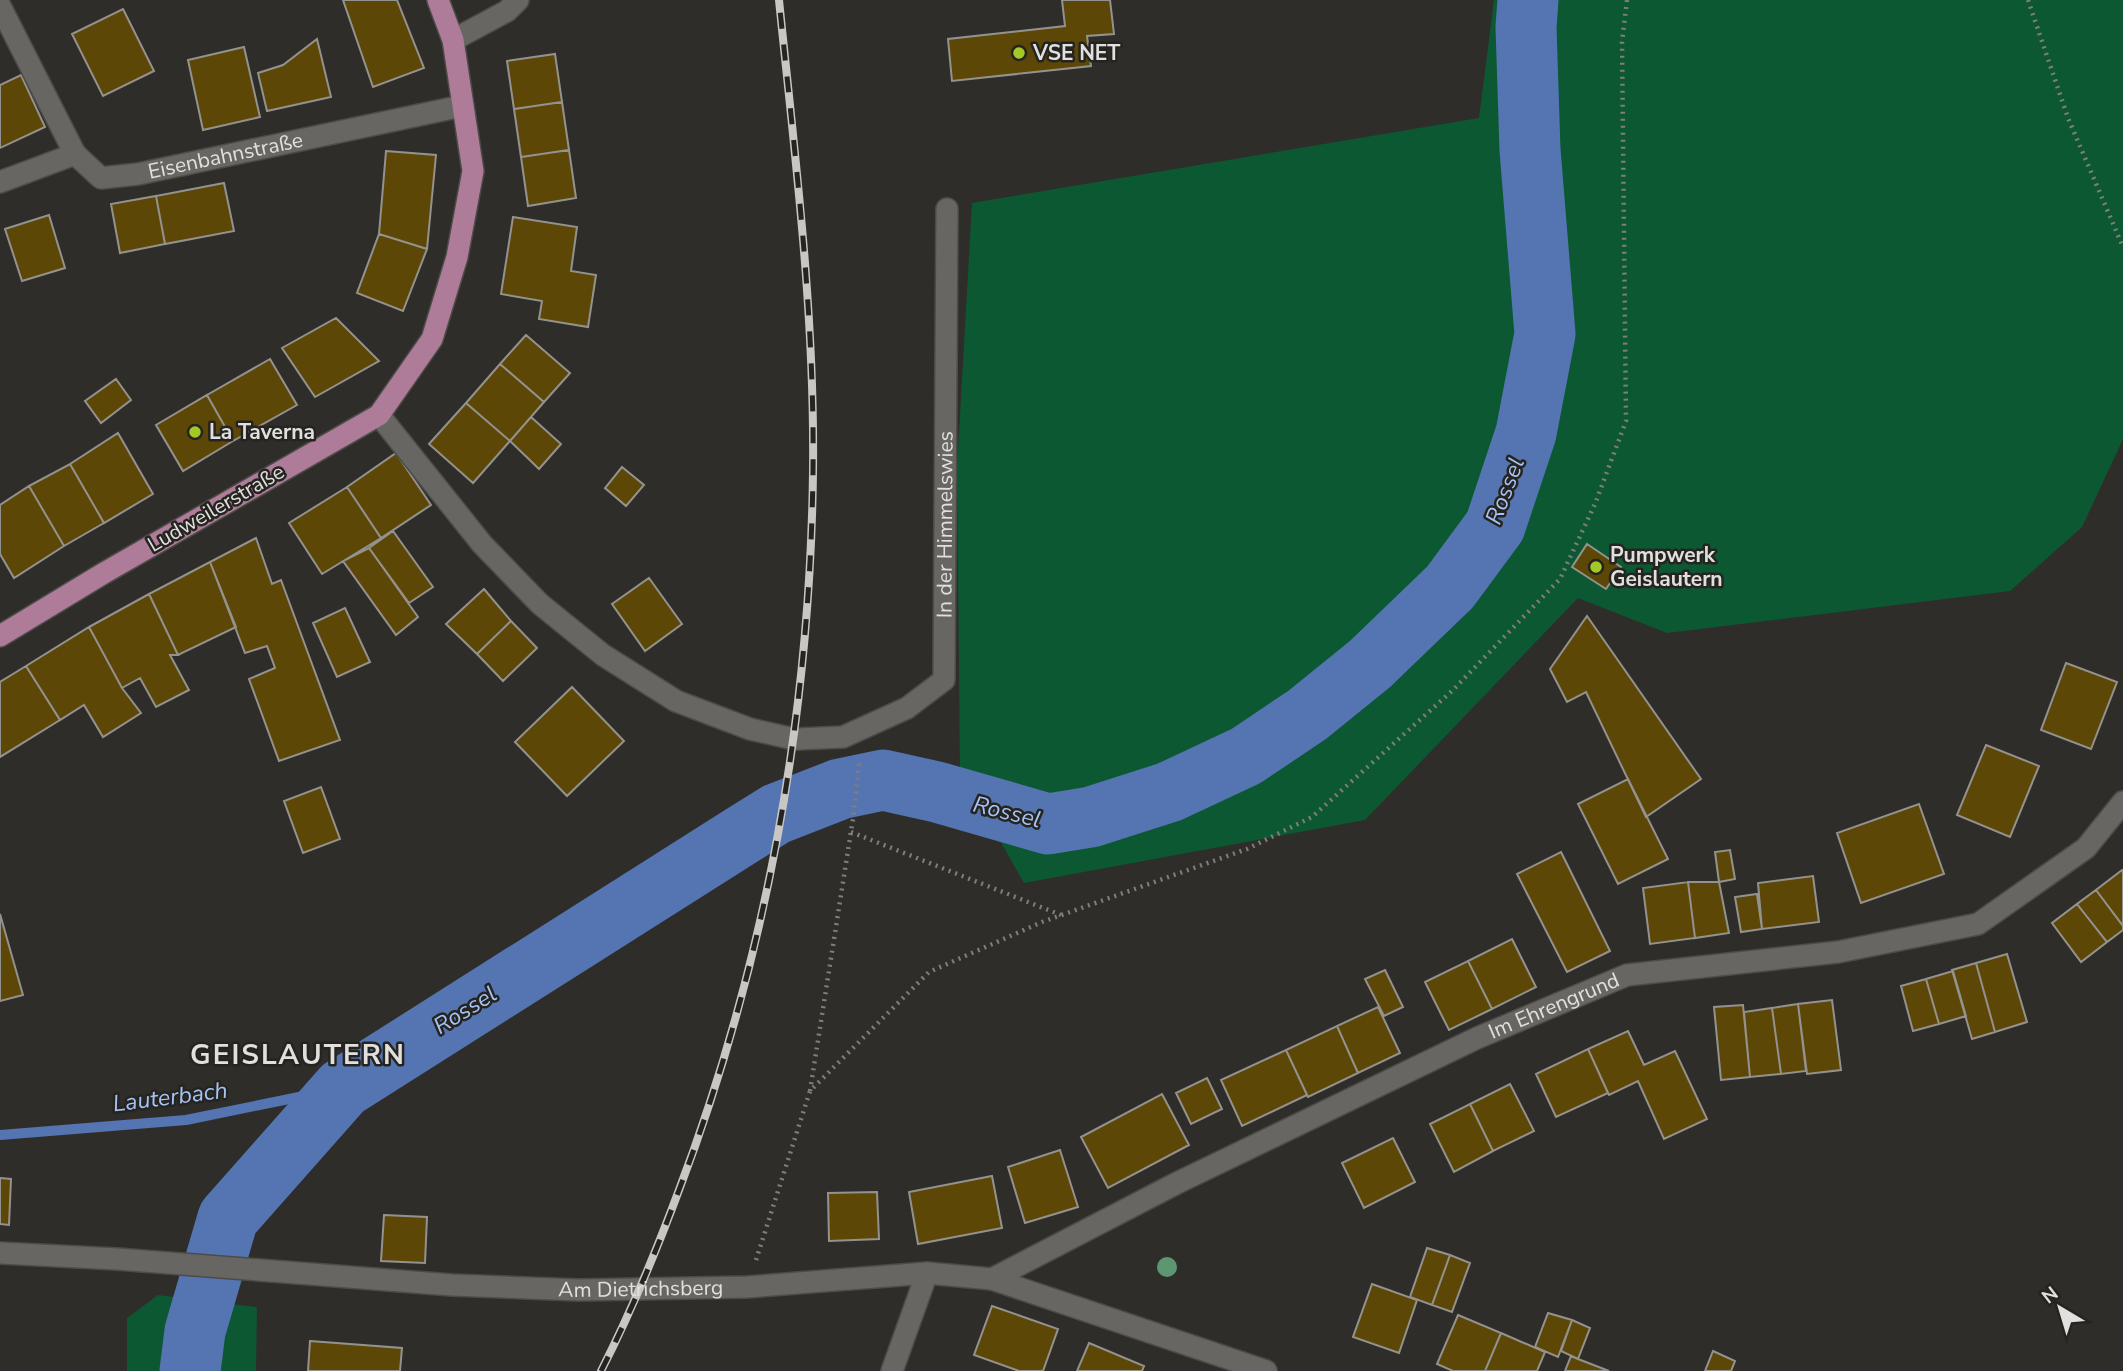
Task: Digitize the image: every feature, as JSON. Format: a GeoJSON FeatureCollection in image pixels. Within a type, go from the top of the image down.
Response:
{"type":"FeatureCollection","features":[{"type":"Feature","properties":{"kind":"main road","name":"Ludweilerstraße"},"geometry":{"type":"LineString","coordinates":[[0,636],[379,415],[432,339],[457,257],[473,171],[453,40],[438,0]]}},
{"type":"Feature","properties":{"kind":"street"},"geometry":{"type":"LineString","coordinates":[[453,40],[508,11],[518,0]]}},
{"type":"Feature","properties":{"kind":"street"},"geometry":{"type":"LineString","coordinates":[[0,6],[75,154],[0,182]]}},
{"type":"Feature","properties":{"kind":"street","name":"Eisenbahnstraße"},"geometry":{"type":"LineString","coordinates":[[75,154],[101,178],[138,174],[462,106]]}},
{"type":"Feature","properties":{"kind":"street","name":"In der Himmelswies"},"geometry":{"type":"LineString","coordinates":[[379,415],[482,544],[540,604],[603,655],[677,701],[750,729],[796,739],[843,737],[907,708],[944,680],[947,209]]}},
{"type":"Feature","properties":{"kind":"street","name":"Im Ehrengrund"},"geometry":{"type":"LineString","coordinates":[[992,1279],[1177,1183],[1477,1038],[1628,975],[1838,952],[1978,924],[2086,848],[2123,802]]}},
{"type":"Feature","properties":{"kind":"street","name":"Am Dietrichsberg"},"geometry":{"type":"LineString","coordinates":[[0,1253],[117,1259],[452,1285],[579,1290],[747,1287],[927,1273],[992,1279],[1266,1371]]}},
{"type":"Feature","properties":{"kind":"street"},"geometry":{"type":"LineString","coordinates":[[892,1371],[927,1273]]}},
{"type":"Feature","properties":{"kind":"path"},"geometry":{"type":"LineString","coordinates":[[810,1091],[929,972],[1060,915],[1247,849],[1312,817],[1452,690],[1560,579],[1595,504],[1626,421],[1622,42],[1627,0]]}},
{"type":"Feature","properties":{"kind":"path"},"geometry":{"type":"LineString","coordinates":[[2028,0],[2068,118],[2123,247]]}},
{"type":"Feature","properties":{"kind":"path"},"geometry":{"type":"LineString","coordinates":[[747,1287],[810,1091],[859,765]]}},
{"type":"Feature","properties":{"kind":"path"},"geometry":{"type":"LineString","coordinates":[[851,832],[1060,915]]}},
{"type":"Feature","properties":{"kind":"green space"},"geometry":{"type":"Polygon","coordinates":[[[1494,0],[2123,0],[2123,439],[2082,527],[2010,591],[1667,633],[1578,598],[1365,820],[1024,883],[960,770],[957,468],[972,203],[1479,118],[1494,0]]]}},
{"type":"Feature","properties":{"kind":"green space"},"geometry":{"type":"Polygon","coordinates":[[[158,1295],[257,1307],[256,1371],[127,1371],[127,1318],[158,1295]]]}},
{"type":"Feature","properties":{"kind":"building"},"geometry":{"type":"Polygon","coordinates":[[[343,0],[397,0],[424,68],[373,87],[343,0]]]}},
{"type":"Feature","properties":{"kind":"building","name":"VSE NET"},"geometry":{"type":"Polygon","coordinates":[[[1062,0],[1110,0],[1114,34],[1087,36],[1091,66],[952,81],[948,39],[1065,26],[1062,0]]]}},
{"type":"Feature","properties":{"kind":"building"},"geometry":{"type":"Polygon","coordinates":[[[123,9],[154,71],[103,96],[72,34],[123,9]]]}},
{"type":"Feature","properties":{"kind":"building"},"geometry":{"type":"Polygon","coordinates":[[[317,39],[331,97],[267,111],[258,73],[283,65],[317,39]]]}},
{"type":"Feature","properties":{"kind":"building"},"geometry":{"type":"Polygon","coordinates":[[[244,47],[260,117],[203,130],[188,60],[244,47]]]}},
{"type":"Feature","properties":{"kind":"building"},"geometry":{"type":"Polygon","coordinates":[[[555,54],[562,102],[514,109],[507,61],[555,54]]]}},
{"type":"Feature","properties":{"kind":"building"},"geometry":{"type":"Polygon","coordinates":[[[21,75],[45,127],[0,148],[0,85],[21,75]]]}},
{"type":"Feature","properties":{"kind":"building"},"geometry":{"type":"Polygon","coordinates":[[[562,102],[569,150],[521,157],[514,109],[562,102]]]}},
{"type":"Feature","properties":{"kind":"building"},"geometry":{"type":"Polygon","coordinates":[[[569,150],[576,198],[528,206],[521,157],[569,150]]]}},
{"type":"Feature","properties":{"kind":"building"},"geometry":{"type":"Polygon","coordinates":[[[386,151],[436,155],[427,249],[379,234],[386,151]]]}},
{"type":"Feature","properties":{"kind":"building"},"geometry":{"type":"Polygon","coordinates":[[[224,183],[234,231],[165,244],[156,196],[224,183]]]}},
{"type":"Feature","properties":{"kind":"building"},"geometry":{"type":"Polygon","coordinates":[[[156,196],[165,244],[120,253],[111,204],[156,196]]]}},
{"type":"Feature","properties":{"kind":"building"},"geometry":{"type":"Polygon","coordinates":[[[49,215],[65,268],[22,281],[5,229],[49,215]]]}},
{"type":"Feature","properties":{"kind":"building"},"geometry":{"type":"Polygon","coordinates":[[[513,217],[577,227],[571,271],[596,275],[588,327],[539,319],[542,301],[501,294],[513,217]]]}},
{"type":"Feature","properties":{"kind":"building"},"geometry":{"type":"Polygon","coordinates":[[[379,234],[427,249],[403,311],[357,293],[379,234]]]}},
{"type":"Feature","properties":{"kind":"building"},"geometry":{"type":"Polygon","coordinates":[[[336,318],[379,361],[315,397],[282,348],[336,318]]]}},
{"type":"Feature","properties":{"kind":"building"},"geometry":{"type":"Polygon","coordinates":[[[526,335],[570,373],[544,402],[500,364],[526,335]]]}},
{"type":"Feature","properties":{"kind":"building"},"geometry":{"type":"Polygon","coordinates":[[[270,359],[297,405],[233,441],[207,395],[270,359]]]}},
{"type":"Feature","properties":{"kind":"building"},"geometry":{"type":"Polygon","coordinates":[[[500,364],[544,402],[510,441],[466,403],[500,364]]]}},
{"type":"Feature","properties":{"kind":"building"},"geometry":{"type":"Polygon","coordinates":[[[116,379],[131,400],[101,423],[85,401],[116,379]]]}},
{"type":"Feature","properties":{"kind":"building"},"geometry":{"type":"Polygon","coordinates":[[[207,395],[233,441],[183,471],[156,425],[207,395]]]}},
{"type":"Feature","properties":{"kind":"building"},"geometry":{"type":"Polygon","coordinates":[[[466,403],[510,441],[473,483],[429,444],[466,403]]]}},
{"type":"Feature","properties":{"kind":"building"},"geometry":{"type":"Polygon","coordinates":[[[531,417],[561,444],[539,469],[510,441],[531,417]]]}},
{"type":"Feature","properties":{"kind":"building"},"geometry":{"type":"Polygon","coordinates":[[[118,433],[153,494],[104,523],[70,464],[118,433]]]}},
{"type":"Feature","properties":{"kind":"building"},"geometry":{"type":"Polygon","coordinates":[[[396,453],[431,505],[381,538],[347,487],[396,453]]]}},
{"type":"Feature","properties":{"kind":"building"},"geometry":{"type":"Polygon","coordinates":[[[70,464],[104,523],[64,546],[29,486],[70,464]]]}},
{"type":"Feature","properties":{"kind":"building"},"geometry":{"type":"Polygon","coordinates":[[[622,467],[644,485],[626,506],[605,488],[622,467]]]}},
{"type":"Feature","properties":{"kind":"building"},"geometry":{"type":"Polygon","coordinates":[[[29,486],[64,546],[14,578],[0,554],[0,505],[29,486]]]}},
{"type":"Feature","properties":{"kind":"building"},"geometry":{"type":"Polygon","coordinates":[[[347,487],[381,538],[322,574],[289,523],[347,487]]]}},
{"type":"Feature","properties":{"kind":"building"},"geometry":{"type":"Polygon","coordinates":[[[393,531],[433,587],[409,603],[369,548],[393,531]]]}},
{"type":"Feature","properties":{"kind":"building"},"geometry":{"type":"Polygon","coordinates":[[[256,538],[272,584],[281,580],[340,740],[279,761],[249,679],[275,668],[267,646],[245,653],[210,562],[256,538]]]}},
{"type":"Feature","properties":{"kind":"building","name":"Pumpwerk Geislautern"},"geometry":{"type":"Polygon","coordinates":[[[1587,544],[1621,567],[1606,589],[1572,567],[1587,544]]]}},
{"type":"Feature","properties":{"kind":"building"},"geometry":{"type":"Polygon","coordinates":[[[369,548],[418,617],[396,635],[343,561],[369,548]]]}},
{"type":"Feature","properties":{"kind":"building"},"geometry":{"type":"Polygon","coordinates":[[[210,562],[236,627],[178,655],[149,594],[210,562]]]}},
{"type":"Feature","properties":{"kind":"building"},"geometry":{"type":"Polygon","coordinates":[[[649,578],[682,624],[645,651],[612,604],[649,578]]]}},
{"type":"Feature","properties":{"kind":"building"},"geometry":{"type":"Polygon","coordinates":[[[484,589],[511,621],[477,654],[446,624],[484,589]]]}},
{"type":"Feature","properties":{"kind":"building"},"geometry":{"type":"Polygon","coordinates":[[[149,594],[178,655],[170,655],[189,690],[156,707],[140,678],[122,688],[89,627],[149,594]]]}},
{"type":"Feature","properties":{"kind":"building"},"geometry":{"type":"Polygon","coordinates":[[[345,608],[370,662],[337,677],[313,623],[345,608]]]}},
{"type":"Feature","properties":{"kind":"building"},"geometry":{"type":"Polygon","coordinates":[[[1587,616],[1701,779],[1646,817],[1586,692],[1567,702],[1550,669],[1587,616]]]}},
{"type":"Feature","properties":{"kind":"building"},"geometry":{"type":"Polygon","coordinates":[[[511,621],[537,648],[503,681],[477,654],[511,621]]]}},
{"type":"Feature","properties":{"kind":"building"},"geometry":{"type":"Polygon","coordinates":[[[89,627],[122,688],[141,713],[103,737],[84,705],[60,720],[26,666],[89,627]]]}},
{"type":"Feature","properties":{"kind":"building"},"geometry":{"type":"Polygon","coordinates":[[[2066,663],[2117,682],[2091,749],[2041,730],[2066,663]]]}},
{"type":"Feature","properties":{"kind":"building"},"geometry":{"type":"Polygon","coordinates":[[[26,666],[60,720],[0,757],[0,682],[26,666]]]}},
{"type":"Feature","properties":{"kind":"building"},"geometry":{"type":"Polygon","coordinates":[[[572,687],[624,741],[567,796],[515,742],[572,687]]]}},
{"type":"Feature","properties":{"kind":"building"},"geometry":{"type":"Polygon","coordinates":[[[1986,745],[2039,766],[2010,837],[1957,815],[1986,745]]]}},
{"type":"Feature","properties":{"kind":"building"},"geometry":{"type":"Polygon","coordinates":[[[1628,779],[1668,859],[1618,884],[1578,804],[1628,779]]]}},
{"type":"Feature","properties":{"kind":"building"},"geometry":{"type":"Polygon","coordinates":[[[321,787],[340,839],[303,853],[284,801],[321,787]]]}},
{"type":"Feature","properties":{"kind":"building"},"geometry":{"type":"Polygon","coordinates":[[[1919,804],[1944,874],[1861,903],[1837,833],[1919,804]]]}},
{"type":"Feature","properties":{"kind":"building"},"geometry":{"type":"Polygon","coordinates":[[[1730,850],[1735,879],[1719,882],[1715,852],[1730,850]]]}},
{"type":"Feature","properties":{"kind":"building"},"geometry":{"type":"Polygon","coordinates":[[[1561,852],[1610,951],[1567,972],[1517,874],[1561,852]]]}},
{"type":"Feature","properties":{"kind":"building"},"geometry":{"type":"Polygon","coordinates":[[[2123,871],[2123,926],[2096,890],[2123,871]]]}},
{"type":"Feature","properties":{"kind":"building"},"geometry":{"type":"Polygon","coordinates":[[[1813,876],[1819,922],[1762,929],[1758,883],[1813,876]]]}},
{"type":"Feature","properties":{"kind":"building"},"geometry":{"type":"Polygon","coordinates":[[[1688,882],[1719,882],[1729,933],[1695,938],[1688,882]]]}},
{"type":"Feature","properties":{"kind":"building"},"geometry":{"type":"Polygon","coordinates":[[[1688,882],[1695,938],[1650,944],[1643,888],[1688,882]]]}},
{"type":"Feature","properties":{"kind":"building"},"geometry":{"type":"Polygon","coordinates":[[[2096,890],[2123,926],[2123,930],[2107,942],[2077,904],[2096,890]]]}},
{"type":"Feature","properties":{"kind":"building"},"geometry":{"type":"Polygon","coordinates":[[[1757,894],[1762,929],[1741,932],[1735,897],[1757,894]]]}},
{"type":"Feature","properties":{"kind":"building"},"geometry":{"type":"Polygon","coordinates":[[[2077,904],[2107,942],[2081,962],[2052,923],[2077,904]]]}},
{"type":"Feature","properties":{"kind":"building"},"geometry":{"type":"Polygon","coordinates":[[[0,914],[23,995],[0,1001],[0,914]]]}},
{"type":"Feature","properties":{"kind":"building"},"geometry":{"type":"Polygon","coordinates":[[[1512,939],[1536,987],[1492,1009],[1468,961],[1512,939]]]}},
{"type":"Feature","properties":{"kind":"building"},"geometry":{"type":"Polygon","coordinates":[[[2007,954],[2027,1022],[1995,1032],[1976,963],[2007,954]]]}},
{"type":"Feature","properties":{"kind":"building"},"geometry":{"type":"Polygon","coordinates":[[[1468,961],[1492,1009],[1449,1030],[1425,982],[1468,961]]]}},
{"type":"Feature","properties":{"kind":"building"},"geometry":{"type":"Polygon","coordinates":[[[1976,963],[1995,1032],[1972,1039],[1952,970],[1976,963]]]}},
{"type":"Feature","properties":{"kind":"building"},"geometry":{"type":"Polygon","coordinates":[[[1385,970],[1403,1007],[1384,1016],[1365,979],[1385,970]]]}},
{"type":"Feature","properties":{"kind":"building"},"geometry":{"type":"Polygon","coordinates":[[[1953,971],[1966,1016],[1939,1024],[1926,979],[1953,971]]]}},
{"type":"Feature","properties":{"kind":"building"},"geometry":{"type":"Polygon","coordinates":[[[1926,979],[1939,1024],[1913,1031],[1901,986],[1926,979]]]}},
{"type":"Feature","properties":{"kind":"building"},"geometry":{"type":"Polygon","coordinates":[[[1832,1000],[1841,1070],[1807,1074],[1798,1004],[1832,1000]]]}},
{"type":"Feature","properties":{"kind":"building"},"geometry":{"type":"Polygon","coordinates":[[[1798,1004],[1806,1071],[1781,1074],[1772,1008],[1798,1004]]]}},
{"type":"Feature","properties":{"kind":"building"},"geometry":{"type":"Polygon","coordinates":[[[1743,1005],[1750,1077],[1721,1080],[1714,1007],[1743,1005]]]}},
{"type":"Feature","properties":{"kind":"building"},"geometry":{"type":"Polygon","coordinates":[[[1378,1007],[1400,1053],[1358,1073],[1337,1026],[1378,1007]]]}},
{"type":"Feature","properties":{"kind":"building"},"geometry":{"type":"Polygon","coordinates":[[[1772,1008],[1781,1074],[1750,1077],[1744,1012],[1772,1008]]]}},
{"type":"Feature","properties":{"kind":"building"},"geometry":{"type":"Polygon","coordinates":[[[1337,1026],[1358,1073],[1308,1097],[1286,1050],[1337,1026]]]}},
{"type":"Feature","properties":{"kind":"building"},"geometry":{"type":"Polygon","coordinates":[[[1628,1031],[1644,1065],[1675,1051],[1707,1119],[1664,1139],[1638,1081],[1609,1095],[1588,1049],[1628,1031]]]}},
{"type":"Feature","properties":{"kind":"building"},"geometry":{"type":"Polygon","coordinates":[[[1588,1049],[1608,1093],[1556,1117],[1536,1074],[1588,1049]]]}},
{"type":"Feature","properties":{"kind":"building"},"geometry":{"type":"Polygon","coordinates":[[[1286,1050],[1307,1095],[1242,1126],[1221,1080],[1286,1050]]]}},
{"type":"Feature","properties":{"kind":"building"},"geometry":{"type":"Polygon","coordinates":[[[1207,1078],[1222,1109],[1191,1124],[1176,1093],[1207,1078]]]}},
{"type":"Feature","properties":{"kind":"building"},"geometry":{"type":"Polygon","coordinates":[[[1510,1084],[1534,1131],[1493,1151],[1470,1104],[1510,1084]]]}},
{"type":"Feature","properties":{"kind":"building"},"geometry":{"type":"Polygon","coordinates":[[[1162,1094],[1189,1145],[1108,1188],[1081,1137],[1162,1094]]]}},
{"type":"Feature","properties":{"kind":"building"},"geometry":{"type":"Polygon","coordinates":[[[1470,1104],[1493,1151],[1454,1172],[1430,1124],[1470,1104]]]}},
{"type":"Feature","properties":{"kind":"building"},"geometry":{"type":"Polygon","coordinates":[[[1393,1138],[1415,1182],[1364,1208],[1342,1163],[1393,1138]]]}},
{"type":"Feature","properties":{"kind":"building"},"geometry":{"type":"Polygon","coordinates":[[[1060,1150],[1078,1207],[1025,1223],[1008,1167],[1060,1150]]]}},
{"type":"Feature","properties":{"kind":"building"},"geometry":{"type":"Polygon","coordinates":[[[992,1176],[1002,1228],[918,1244],[909,1192],[992,1176]]]}},
{"type":"Feature","properties":{"kind":"building"},"geometry":{"type":"Polygon","coordinates":[[[0,1178],[11,1179],[9,1225],[0,1224],[0,1178]]]}},
{"type":"Feature","properties":{"kind":"building"},"geometry":{"type":"Polygon","coordinates":[[[877,1192],[879,1239],[829,1241],[828,1193],[877,1192]]]}},
{"type":"Feature","properties":{"kind":"building"},"geometry":{"type":"Polygon","coordinates":[[[384,1215],[427,1217],[425,1263],[381,1261],[384,1215]]]}},
{"type":"Feature","properties":{"kind":"building"},"geometry":{"type":"Polygon","coordinates":[[[1427,1248],[1450,1255],[1432,1305],[1410,1297],[1427,1248]]]}},
{"type":"Feature","properties":{"kind":"building"},"geometry":{"type":"Polygon","coordinates":[[[1450,1255],[1470,1263],[1452,1312],[1432,1305],[1450,1255]]]}},
{"type":"Feature","properties":{"kind":"building"},"geometry":{"type":"Polygon","coordinates":[[[1372,1284],[1417,1300],[1399,1353],[1353,1337],[1372,1284]]]}},
{"type":"Feature","properties":{"kind":"building"},"geometry":{"type":"Polygon","coordinates":[[[992,1306],[1058,1329],[1043,1371],[1019,1371],[974,1355],[992,1306]]]}},
{"type":"Feature","properties":{"kind":"building"},"geometry":{"type":"Polygon","coordinates":[[[1548,1313],[1572,1320],[1558,1357],[1535,1347],[1548,1313]]]}},
{"type":"Feature","properties":{"kind":"building"},"geometry":{"type":"Polygon","coordinates":[[[1458,1315],[1501,1333],[1485,1371],[1453,1371],[1437,1364],[1458,1315]]]}},
{"type":"Feature","properties":{"kind":"building"},"geometry":{"type":"Polygon","coordinates":[[[1572,1320],[1590,1328],[1578,1359],[1561,1351],[1572,1320]]]}},
{"type":"Feature","properties":{"kind":"building"},"geometry":{"type":"Polygon","coordinates":[[[1501,1333],[1545,1352],[1537,1371],[1485,1371],[1501,1333]]]}},
{"type":"Feature","properties":{"kind":"building"},"geometry":{"type":"Polygon","coordinates":[[[310,1341],[402,1348],[400,1371],[308,1371],[310,1341]]]}},
{"type":"Feature","properties":{"kind":"building"},"geometry":{"type":"Polygon","coordinates":[[[1089,1343],[1144,1366],[1142,1371],[1077,1371],[1089,1343]]]}},
{"type":"Feature","properties":{"kind":"building"},"geometry":{"type":"Polygon","coordinates":[[[1713,1351],[1735,1361],[1731,1371],[1705,1371],[1713,1351]]]}},
{"type":"Feature","properties":{"kind":"building"},"geometry":{"type":"Polygon","coordinates":[[[1571,1356],[1578,1359],[1609,1371],[1565,1371],[1571,1356]]]}},
{"type":"Feature","properties":{"kind":"waterway","name":"Rossel"},"geometry":{"type":"LineString","coordinates":[[190,1371],[195,1331],[228,1218],[343,1088],[776,814],[840,789],[883,780],[937,792],[1048,824],[1091,817],[1169,792],[1246,756],[1307,715],[1370,664],[1450,587],[1495,526],[1526,433],[1545,334],[1530,150],[1526,27],[1528,0]]}},
{"type":"Feature","properties":{"kind":"waterway","name":"Lauterbach"},"geometry":{"type":"LineString","coordinates":[[0,1135],[186,1120],[343,1088]]}},
{"type":"Feature","properties":{"kind":"railway"},"geometry":{"type":"LineString","coordinates":[[601,1371],[652,1259],[710,1103],[759,927],[792,746],[810,564],[813,413],[803,236],[779,0]]}},
{"type":"Feature","properties":{"kind":"place","name":"VSE NET"},"geometry":{"type":"Point","coordinates":[1019,53]}},
{"type":"Feature","properties":{"kind":"place","name":"La Taverna"},"geometry":{"type":"Point","coordinates":[195,432]}},
{"type":"Feature","properties":{"kind":"place","name":"Pumpwerk Geislautern"},"geometry":{"type":"Point","coordinates":[1596,567]}},
{"type":"Feature","properties":{"kind":"district","name":"GEISLAUTERN"},"geometry":{"type":"Point","coordinates":[298,1055]}}]}
